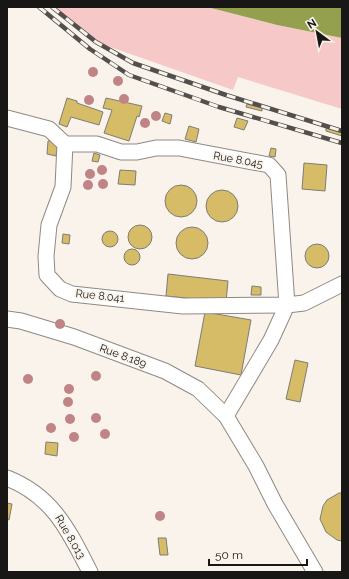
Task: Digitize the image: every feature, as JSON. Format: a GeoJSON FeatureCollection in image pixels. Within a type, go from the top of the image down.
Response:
{"type":"FeatureCollection","features":[{"type":"Feature","properties":{"kind":"street"},"geometry":{"type":"LineString","coordinates":[[7,118],[49,130],[65,144]]}},
{"type":"Feature","properties":{"kind":"street","name":"Rue 8.045"},"geometry":{"type":"LineString","coordinates":[[65,144],[97,144],[121,152],[137,152],[156,148],[179,148],[269,165],[278,175],[287,306]]}},
{"type":"Feature","properties":{"kind":"street","name":"Rue 8.041"},"geometry":{"type":"LineString","coordinates":[[65,144],[63,187],[49,225],[46,256],[47,275],[60,289],[72,294],[183,306],[287,306]]}},
{"type":"Feature","properties":{"kind":"street"},"geometry":{"type":"LineString","coordinates":[[226,416],[271,340],[287,306],[304,303],[342,284]]}},
{"type":"Feature","properties":{"kind":"street","name":"Rue 8.189"},"geometry":{"type":"LineString","coordinates":[[7,319],[21,321],[74,337],[165,371],[198,390],[226,416],[256,466],[274,504],[315,572]]}},
{"type":"Feature","properties":{"kind":"street","name":"Rue 8.013"},"geometry":{"type":"LineString","coordinates":[[7,478],[44,499],[54,510],[69,532],[90,572]]}},
{"type":"Feature","properties":{"kind":"shaded area"},"geometry":{"type":"Polygon","coordinates":[[[52,7],[207,7],[277,25],[342,38],[342,109],[238,77],[233,90],[96,42],[52,7]]]}},
{"type":"Feature","properties":{"kind":"shaded area"},"geometry":{"type":"Polygon","coordinates":[[[207,7],[342,7],[342,38],[277,25],[207,7]]]}},
{"type":"Feature","properties":{"kind":"building"},"geometry":{"type":"Polygon","coordinates":[[[67,98],[103,112],[99,125],[71,117],[67,127],[59,124],[67,98]]]}},
{"type":"Feature","properties":{"kind":"building"},"geometry":{"type":"Polygon","coordinates":[[[106,98],[142,106],[139,117],[137,116],[129,141],[104,133],[112,110],[103,108],[106,98]]]}},
{"type":"Feature","properties":{"kind":"building"},"geometry":{"type":"Polygon","coordinates":[[[247,104],[262,108],[262,111],[246,107],[247,104]]]}},
{"type":"Feature","properties":{"kind":"building"},"geometry":{"type":"Polygon","coordinates":[[[165,113],[172,115],[170,124],[162,121],[165,113]]]}},
{"type":"Feature","properties":{"kind":"building"},"geometry":{"type":"Polygon","coordinates":[[[237,118],[248,121],[244,130],[234,127],[237,118]]]}},
{"type":"Feature","properties":{"kind":"building"},"geometry":{"type":"Polygon","coordinates":[[[189,126],[199,129],[196,142],[185,139],[189,126]]]}},
{"type":"Feature","properties":{"kind":"building"},"geometry":{"type":"Polygon","coordinates":[[[326,128],[342,132],[342,136],[326,131],[326,128]]]}},
{"type":"Feature","properties":{"kind":"building"},"geometry":{"type":"Polygon","coordinates":[[[48,141],[58,141],[56,156],[47,154],[48,141]]]}},
{"type":"Feature","properties":{"kind":"building"},"geometry":{"type":"Polygon","coordinates":[[[271,148],[276,149],[275,157],[269,156],[271,148]]]}},
{"type":"Feature","properties":{"kind":"building"},"geometry":{"type":"Polygon","coordinates":[[[94,153],[100,155],[98,162],[92,161],[94,153]]]}},
{"type":"Feature","properties":{"kind":"building"},"geometry":{"type":"Polygon","coordinates":[[[304,163],[327,165],[325,191],[302,189],[304,163]]]}},
{"type":"Feature","properties":{"kind":"building"},"geometry":{"type":"Polygon","coordinates":[[[120,170],[136,171],[135,185],[118,184],[120,170]]]}},
{"type":"Feature","properties":{"kind":"building"},"geometry":{"type":"Polygon","coordinates":[[[181,185],[187,186],[194,192],[197,201],[196,207],[190,214],[181,217],[175,216],[168,210],[165,201],[166,195],[172,188],[181,185]]]}},
{"type":"Feature","properties":{"kind":"building"},"geometry":{"type":"Polygon","coordinates":[[[222,190],[228,191],[235,197],[238,206],[237,212],[231,219],[222,222],[216,221],[209,215],[206,206],[207,200],[213,193],[222,190]]]}},
{"type":"Feature","properties":{"kind":"building"},"geometry":{"type":"Polygon","coordinates":[[[140,225],[148,229],[152,237],[148,245],[140,249],[132,245],[128,237],[132,229],[140,225]]]}},
{"type":"Feature","properties":{"kind":"building"},"geometry":{"type":"Polygon","coordinates":[[[192,227],[198,228],[205,234],[208,243],[207,249],[201,256],[192,259],[186,258],[179,252],[176,243],[177,237],[183,230],[192,227]]]}},
{"type":"Feature","properties":{"kind":"building"},"geometry":{"type":"Polygon","coordinates":[[[107,231],[113,231],[118,236],[116,245],[113,247],[107,247],[102,242],[102,236],[107,231]]]}},
{"type":"Feature","properties":{"kind":"building"},"geometry":{"type":"Polygon","coordinates":[[[63,234],[70,235],[69,244],[62,243],[63,234]]]}},
{"type":"Feature","properties":{"kind":"building"},"geometry":{"type":"Polygon","coordinates":[[[317,244],[325,248],[329,256],[325,264],[317,268],[309,264],[305,256],[309,248],[317,244]]]}},
{"type":"Feature","properties":{"kind":"building"},"geometry":{"type":"Polygon","coordinates":[[[129,249],[135,249],[140,254],[138,263],[135,265],[129,265],[124,260],[124,254],[129,249]]]}},
{"type":"Feature","properties":{"kind":"building"},"geometry":{"type":"Polygon","coordinates":[[[168,274],[228,281],[226,302],[166,296],[168,274]]]}},
{"type":"Feature","properties":{"kind":"building"},"geometry":{"type":"Polygon","coordinates":[[[252,286],[261,287],[261,295],[251,295],[252,286]]]}},
{"type":"Feature","properties":{"kind":"building"},"geometry":{"type":"Polygon","coordinates":[[[205,312],[251,320],[241,375],[195,366],[205,312]]]}},
{"type":"Feature","properties":{"kind":"building"},"geometry":{"type":"Polygon","coordinates":[[[295,360],[308,363],[300,402],[286,399],[295,360]]]}},
{"type":"Feature","properties":{"kind":"building"},"geometry":{"type":"Polygon","coordinates":[[[46,442],[58,443],[57,456],[45,454],[46,442]]]}},
{"type":"Feature","properties":{"kind":"building"},"geometry":{"type":"Polygon","coordinates":[[[339,493],[342,493],[342,541],[337,540],[326,532],[320,519],[323,506],[327,500],[339,493]]]}},
{"type":"Feature","properties":{"kind":"building"},"geometry":{"type":"Polygon","coordinates":[[[7,503],[12,504],[9,520],[7,519],[7,503]]]}},
{"type":"Feature","properties":{"kind":"building"},"geometry":{"type":"Polygon","coordinates":[[[158,538],[166,538],[168,555],[160,555],[158,538]]]}},
{"type":"Feature","properties":{"kind":"railway"},"geometry":{"type":"LineString","coordinates":[[39,7],[90,49],[129,75],[219,107],[342,143]]}},
{"type":"Feature","properties":{"kind":"railway"},"geometry":{"type":"LineString","coordinates":[[52,7],[96,42],[133,63],[226,95],[342,131]]}}]}
